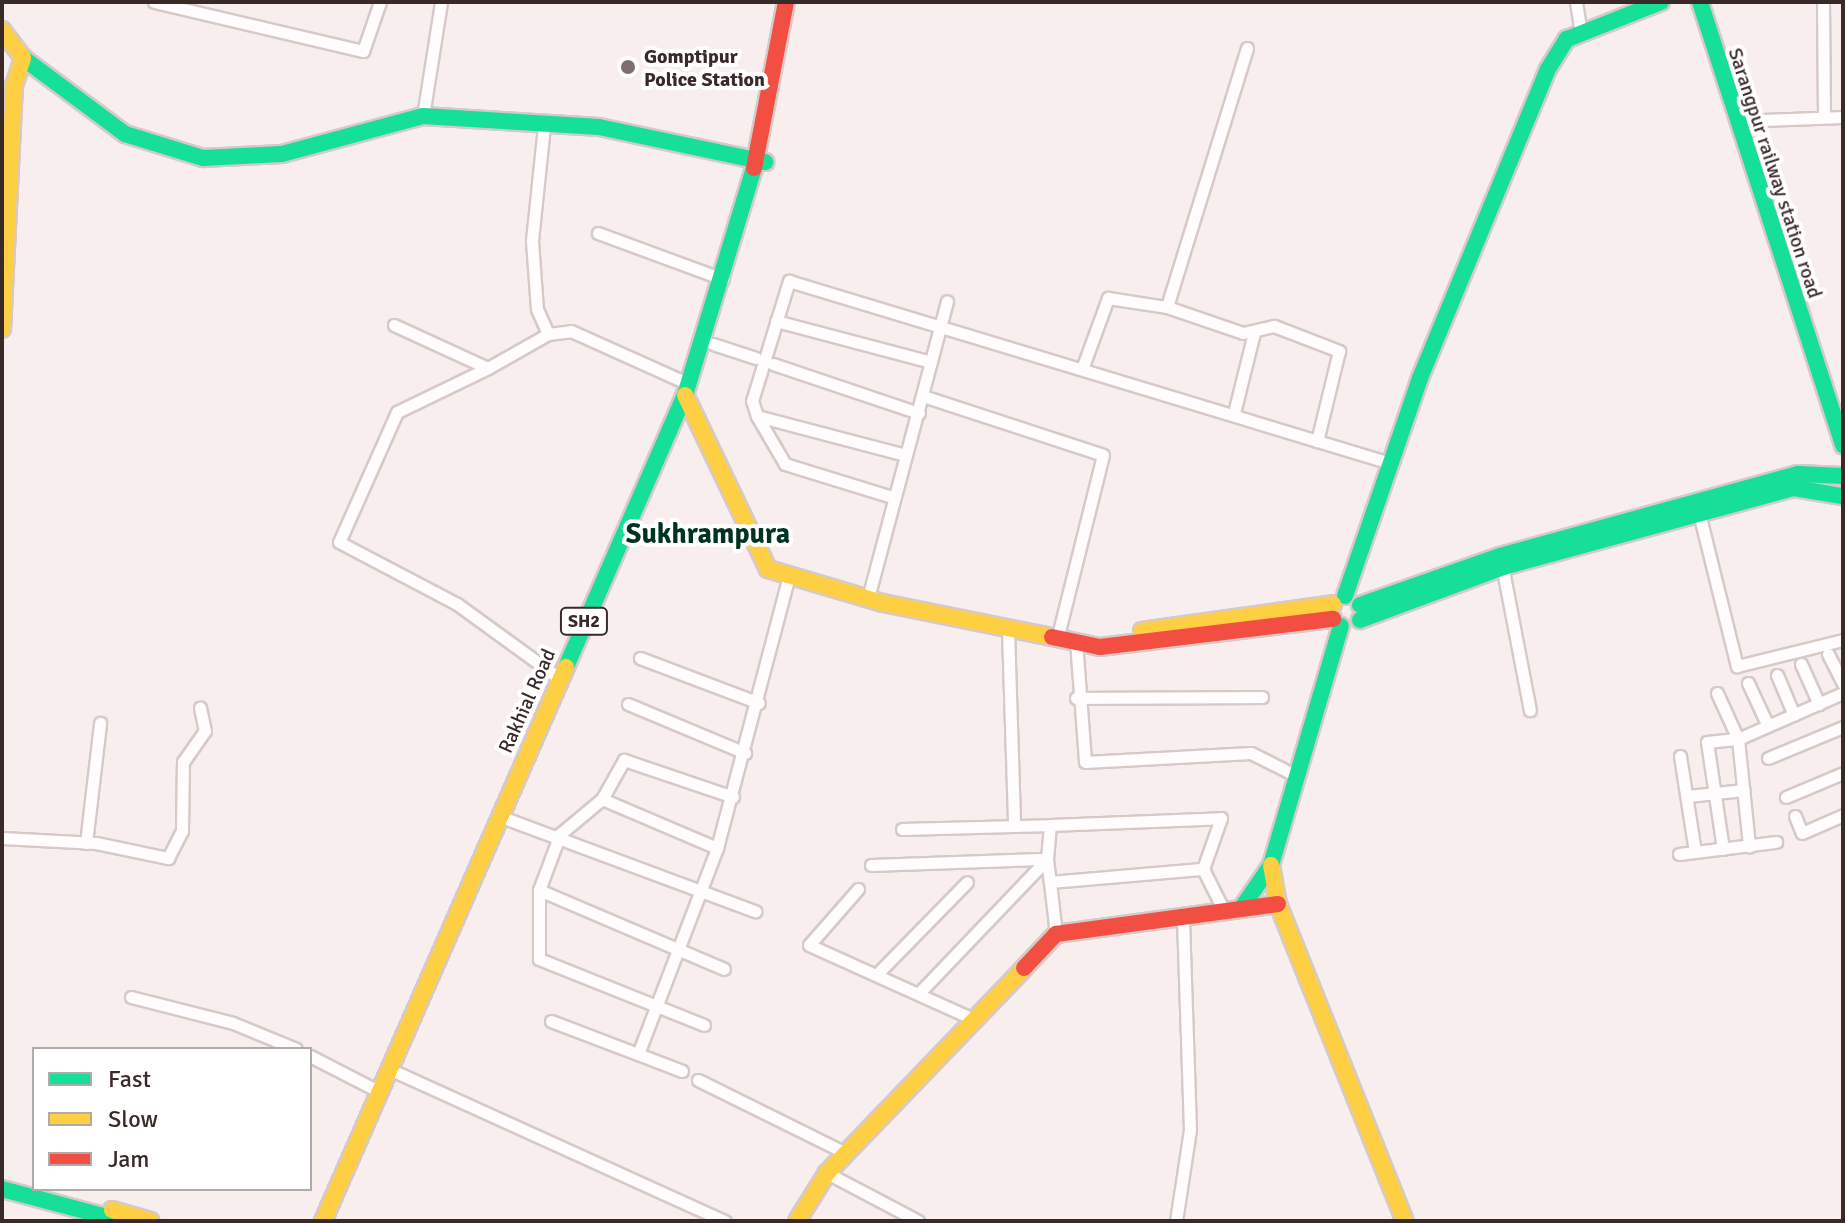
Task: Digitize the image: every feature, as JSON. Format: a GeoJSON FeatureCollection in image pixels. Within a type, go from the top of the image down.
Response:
{"type":"FeatureCollection","features":[{"type":"Feature","properties":{"kind":"street"},"geometry":{"type":"LineString","coordinates":[[154,2],[363,51],[380,2]]}},
{"type":"Feature","properties":{"kind":"street"},"geometry":{"type":"LineString","coordinates":[[423,116],[441,2]]}},
{"type":"Feature","properties":{"kind":"street","name":"Rakhial Road"},"geometry":{"type":"LineString","coordinates":[[332,1221],[689,392],[761,161],[786,2]]}},
{"type":"Feature","properties":{"kind":"street","name":"Rakhial Road"},"geometry":{"type":"LineString","coordinates":[[323,1221],[559,678],[713,344],[761,161],[795,2]]}},
{"type":"Feature","properties":{"kind":"street"},"geometry":{"type":"LineString","coordinates":[[1576,2],[1581,32]]}},
{"type":"Feature","properties":{"kind":"street"},"geometry":{"type":"LineString","coordinates":[[1232,910],[1271,865],[1338,612],[1390,463],[1548,69],[1581,32],[1661,2]]}},
{"type":"Feature","properties":{"kind":"street","name":"Sarangpur railway station road"},"geometry":{"type":"LineString","coordinates":[[1700,2],[1843,446]]}},
{"type":"Feature","properties":{"kind":"street"},"geometry":{"type":"LineString","coordinates":[[1823,2],[1824,117]]}},
{"type":"Feature","properties":{"kind":"street"},"geometry":{"type":"LineString","coordinates":[[2,30],[23,58],[66,97],[125,134],[203,158],[282,154],[423,116],[544,126],[599,127],[761,161]]}},
{"type":"Feature","properties":{"kind":"street"},"geometry":{"type":"LineString","coordinates":[[1167,307],[1247,48]]}},
{"type":"Feature","properties":{"kind":"street"},"geometry":{"type":"LineString","coordinates":[[2,329],[4,230],[14,85],[23,58]]}},
{"type":"Feature","properties":{"kind":"street"},"geometry":{"type":"LineString","coordinates":[[1736,121],[1843,117]]}},
{"type":"Feature","properties":{"kind":"street"},"geometry":{"type":"LineString","coordinates":[[544,126],[532,241],[537,309],[548,334]]}},
{"type":"Feature","properties":{"kind":"street"},"geometry":{"type":"LineString","coordinates":[[598,233],[724,280]]}},
{"type":"Feature","properties":{"kind":"street"},"geometry":{"type":"LineString","coordinates":[[892,497],[785,464],[757,416],[752,401],[789,281],[1234,413],[1390,463]]}},
{"type":"Feature","properties":{"kind":"street"},"geometry":{"type":"LineString","coordinates":[[1082,369],[1108,298],[1167,307],[1254,333],[1274,326],[1339,351],[1317,441]]}},
{"type":"Feature","properties":{"kind":"street"},"geometry":{"type":"LineString","coordinates":[[868,598],[892,497],[919,413],[947,301]]}},
{"type":"Feature","properties":{"kind":"street"},"geometry":{"type":"LineString","coordinates":[[776,321],[931,362]]}},
{"type":"Feature","properties":{"kind":"street"},"geometry":{"type":"LineString","coordinates":[[394,325],[488,368]]}},
{"type":"Feature","properties":{"kind":"street"},"geometry":{"type":"LineString","coordinates":[[559,678],[457,604],[339,542],[397,412],[488,368],[548,334],[571,331],[689,392],[768,569],[868,598],[1100,647],[1338,612],[1360,612],[1502,561],[1798,474],[1843,488]]}},
{"type":"Feature","properties":{"kind":"street"},"geometry":{"type":"LineString","coordinates":[[1234,413],[1254,333]]}},
{"type":"Feature","properties":{"kind":"street"},"geometry":{"type":"LineString","coordinates":[[713,344],[756,358]]}},
{"type":"Feature","properties":{"kind":"street"},"geometry":{"type":"LineString","coordinates":[[773,364],[919,413]]}},
{"type":"Feature","properties":{"kind":"street"},"geometry":{"type":"LineString","coordinates":[[923,396],[1103,455],[1057,639]]}},
{"type":"Feature","properties":{"kind":"street"},"geometry":{"type":"LineString","coordinates":[[757,416],[906,455]]}},
{"type":"Feature","properties":{"kind":"street"},"geometry":{"type":"LineString","coordinates":[[1502,561],[1794,488],[1843,488]]}},
{"type":"Feature","properties":{"kind":"street"},"geometry":{"type":"LineString","coordinates":[[1699,513],[1737,666],[1843,640]]}},
{"type":"Feature","properties":{"kind":"street"},"geometry":{"type":"LineString","coordinates":[[1502,561],[1530,710]]}},
{"type":"Feature","properties":{"kind":"street"},"geometry":{"type":"LineString","coordinates":[[638,1054],[698,889],[717,848],[759,703],[789,575]]}},
{"type":"Feature","properties":{"kind":"street"},"geometry":{"type":"LineString","coordinates":[[1338,612],[1360,612]]}},
{"type":"Feature","properties":{"kind":"street"},"geometry":{"type":"LineString","coordinates":[[1008,630],[1014,826]]}},
{"type":"Feature","properties":{"kind":"street"},"geometry":{"type":"LineString","coordinates":[[1083,641],[1076,698],[1085,762],[1251,753],[1297,776]]}},
{"type":"Feature","properties":{"kind":"street"},"geometry":{"type":"LineString","coordinates":[[1828,654],[1843,684]]}},
{"type":"Feature","properties":{"kind":"street"},"geometry":{"type":"LineString","coordinates":[[640,658],[759,703]]}},
{"type":"Feature","properties":{"kind":"street"},"geometry":{"type":"LineString","coordinates":[[1801,664],[1819,704]]}},
{"type":"Feature","properties":{"kind":"street"},"geometry":{"type":"LineString","coordinates":[[1777,675],[1794,715]]}},
{"type":"Feature","properties":{"kind":"street"},"geometry":{"type":"LineString","coordinates":[[1748,683],[1768,726]]}},
{"type":"Feature","properties":{"kind":"street"},"geometry":{"type":"LineString","coordinates":[[1717,693],[1738,739],[1749,846]]}},
{"type":"Feature","properties":{"kind":"street"},"geometry":{"type":"LineString","coordinates":[[1723,849],[1707,742],[1738,739],[1843,693]]}},
{"type":"Feature","properties":{"kind":"street"},"geometry":{"type":"LineString","coordinates":[[1076,698],[1262,697]]}},
{"type":"Feature","properties":{"kind":"street"},"geometry":{"type":"LineString","coordinates":[[628,704],[745,753]]}},
{"type":"Feature","properties":{"kind":"street"},"geometry":{"type":"LineString","coordinates":[[2,838],[86,843],[168,858],[182,831],[183,762],[205,731],[200,708]]}},
{"type":"Feature","properties":{"kind":"street"},"geometry":{"type":"LineString","coordinates":[[86,843],[100,723]]}},
{"type":"Feature","properties":{"kind":"street"},"geometry":{"type":"LineString","coordinates":[[1768,758],[1843,727]]}},
{"type":"Feature","properties":{"kind":"street"},"geometry":{"type":"LineString","coordinates":[[1680,756],[1695,852]]}},
{"type":"Feature","properties":{"kind":"street"},"geometry":{"type":"LineString","coordinates":[[704,1025],[539,959],[539,890],[560,834],[602,799],[627,760],[733,797]]}},
{"type":"Feature","properties":{"kind":"street"},"geometry":{"type":"LineString","coordinates":[[1786,797],[1843,773]]}},
{"type":"Feature","properties":{"kind":"street"},"geometry":{"type":"LineString","coordinates":[[1688,796],[1744,790]]}},
{"type":"Feature","properties":{"kind":"street"},"geometry":{"type":"LineString","coordinates":[[602,799],[717,848]]}},
{"type":"Feature","properties":{"kind":"street"},"geometry":{"type":"LineString","coordinates":[[1795,816],[1802,833],[1843,815]]}},
{"type":"Feature","properties":{"kind":"street"},"geometry":{"type":"LineString","coordinates":[[902,829],[1221,818],[1203,869]]}},
{"type":"Feature","properties":{"kind":"street"},"geometry":{"type":"LineString","coordinates":[[507,819],[560,834],[755,911]]}},
{"type":"Feature","properties":{"kind":"street"},"geometry":{"type":"LineString","coordinates":[[1050,825],[1047,859],[1056,934]]}},
{"type":"Feature","properties":{"kind":"street"},"geometry":{"type":"LineString","coordinates":[[1679,854],[1776,842]]}},
{"type":"Feature","properties":{"kind":"street"},"geometry":{"type":"LineString","coordinates":[[871,865],[1047,859]]}},
{"type":"Feature","properties":{"kind":"street"},"geometry":{"type":"LineString","coordinates":[[919,993],[1047,859]]}},
{"type":"Feature","properties":{"kind":"street"},"geometry":{"type":"LineString","coordinates":[[1271,865],[1278,904],[1405,1221]]}},
{"type":"Feature","properties":{"kind":"street"},"geometry":{"type":"LineString","coordinates":[[1203,869],[1232,910]]}},
{"type":"Feature","properties":{"kind":"street"},"geometry":{"type":"LineString","coordinates":[[1050,882],[1203,869]]}},
{"type":"Feature","properties":{"kind":"street"},"geometry":{"type":"LineString","coordinates":[[878,973],[967,882]]}},
{"type":"Feature","properties":{"kind":"street"},"geometry":{"type":"LineString","coordinates":[[858,889],[809,945],[878,973],[973,1019]]}},
{"type":"Feature","properties":{"kind":"street"},"geometry":{"type":"LineString","coordinates":[[539,890],[724,969]]}},
{"type":"Feature","properties":{"kind":"street"},"geometry":{"type":"LineString","coordinates":[[797,1221],[827,1173],[1056,934],[1278,904]]}},
{"type":"Feature","properties":{"kind":"street"},"geometry":{"type":"LineString","coordinates":[[1176,1221],[1190,1130],[1183,917]]}},
{"type":"Feature","properties":{"kind":"street"},"geometry":{"type":"LineString","coordinates":[[131,997],[233,1023],[291,1047]]}},
{"type":"Feature","properties":{"kind":"street"},"geometry":{"type":"LineString","coordinates":[[551,1021],[682,1071]]}},
{"type":"Feature","properties":{"kind":"street"},"geometry":{"type":"LineString","coordinates":[[312,1057],[380,1092]]}},
{"type":"Feature","properties":{"kind":"street"},"geometry":{"type":"LineString","coordinates":[[398,1073],[725,1221]]}},
{"type":"Feature","properties":{"kind":"street"},"geometry":{"type":"LineString","coordinates":[[698,1080],[846,1153]]}},
{"type":"Feature","properties":{"kind":"street"},"geometry":{"type":"LineString","coordinates":[[827,1173],[918,1221]]}},
{"type":"Feature","properties":{"kind":"street"},"geometry":{"type":"LineString","coordinates":[[2,1181],[32,1188]]}},
{"type":"Feature","properties":{"kind":"street"},"geometry":{"type":"LineString","coordinates":[[2,1189],[94,1217],[122,1221]]}},
{"type":"Feature","properties":{"kind":"street"},"geometry":{"type":"LineString","coordinates":[[43,1191],[150,1221]]}},
{"type":"Feature","properties":{"kind":"traffic: fast"},"geometry":{"type":"LineString","coordinates":[[1345,596],[1420,378],[1548,69],[1567,39],[1661,2]]}},
{"type":"Feature","properties":{"kind":"traffic: fast"},"geometry":{"type":"LineString","coordinates":[[1700,2],[1843,446]]}},
{"type":"Feature","properties":{"kind":"traffic: fast"},"geometry":{"type":"LineString","coordinates":[[23,58],[125,134],[203,158],[282,154],[423,116],[599,127],[765,162]]}},
{"type":"Feature","properties":{"kind":"traffic: fast"},"geometry":{"type":"LineString","coordinates":[[566,667],[685,395],[754,168]]}},
{"type":"Feature","properties":{"kind":"traffic: fast"},"geometry":{"type":"LineString","coordinates":[[1360,605],[1500,556],[1798,474],[1843,476]]}},
{"type":"Feature","properties":{"kind":"traffic: fast"},"geometry":{"type":"LineString","coordinates":[[1360,620],[1503,567],[1794,488],[1842,496]]}},
{"type":"Feature","properties":{"kind":"traffic: fast"},"geometry":{"type":"LineString","coordinates":[[1241,909],[1271,865],[1341,626]]}},
{"type":"Feature","properties":{"kind":"traffic: fast"},"geometry":{"type":"LineString","coordinates":[[2,1189],[122,1221]]}},
{"type":"Feature","properties":{"kind":"traffic: slow"},"geometry":{"type":"LineString","coordinates":[[2,30],[23,58],[14,85],[2,329]]}},
{"type":"Feature","properties":{"kind":"traffic: slow"},"geometry":{"type":"LineString","coordinates":[[685,395],[768,569],[883,603],[1052,637]]}},
{"type":"Feature","properties":{"kind":"traffic: slow"},"geometry":{"type":"LineString","coordinates":[[1142,631],[1333,604]]}},
{"type":"Feature","properties":{"kind":"traffic: slow"},"geometry":{"type":"LineString","coordinates":[[323,1221],[566,667]]}},
{"type":"Feature","properties":{"kind":"traffic: slow"},"geometry":{"type":"LineString","coordinates":[[1271,865],[1278,904],[1405,1221]]}},
{"type":"Feature","properties":{"kind":"traffic: slow"},"geometry":{"type":"LineString","coordinates":[[797,1221],[827,1173],[1024,968]]}},
{"type":"Feature","properties":{"kind":"traffic: slow"},"geometry":{"type":"LineString","coordinates":[[112,1210],[150,1221]]}},
{"type":"Feature","properties":{"kind":"traffic: jam"},"geometry":{"type":"LineString","coordinates":[[754,168],[786,2]]}},
{"type":"Feature","properties":{"kind":"traffic: jam"},"geometry":{"type":"LineString","coordinates":[[1052,637],[1100,647],[1333,619]]}},
{"type":"Feature","properties":{"kind":"traffic: jam"},"geometry":{"type":"LineString","coordinates":[[1024,968],[1056,934],[1278,904]]}},
{"type":"Feature","properties":{"kind":"place","name":"Gomptipur Police Station"},"geometry":{"type":"Point","coordinates":[628,67]}},
{"type":"Feature","properties":{"kind":"district","name":"Sukhrampura"},"geometry":{"type":"Point","coordinates":[708,534]}}]}
